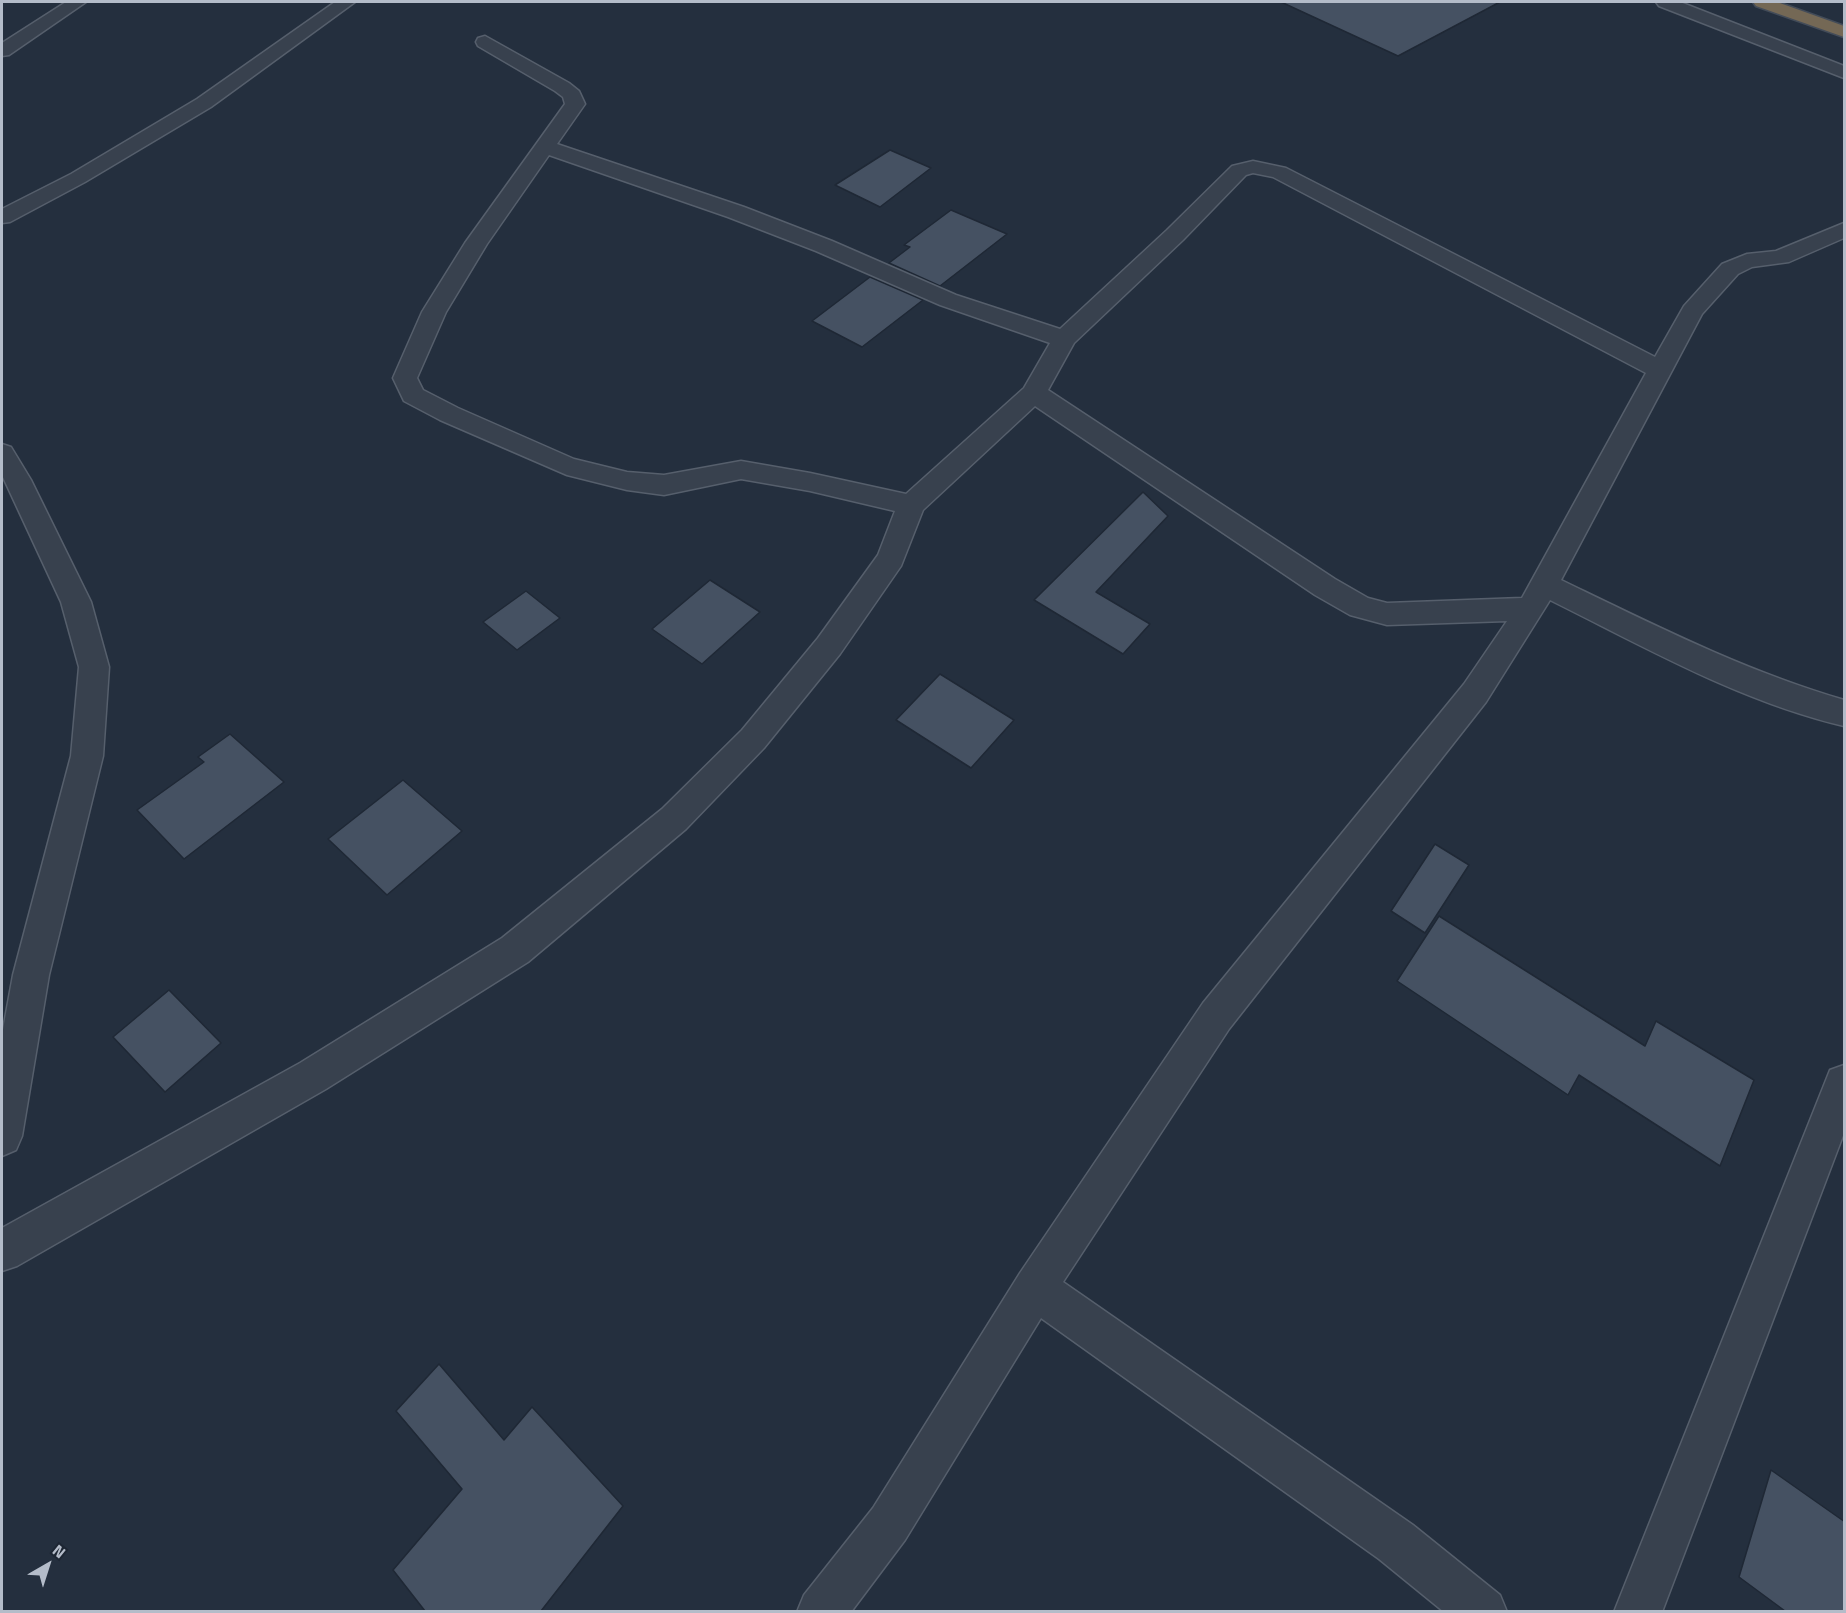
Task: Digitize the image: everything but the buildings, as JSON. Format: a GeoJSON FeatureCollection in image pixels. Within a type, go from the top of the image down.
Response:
{"type":"FeatureCollection","features":[{"type":"Feature","properties":{"kind":"highway"},"geometry":{"type":"LineString","coordinates":[[1762,2],[1845,32]]}},
{"type":"Feature","properties":{"kind":"street"},"geometry":{"type":"LineString","coordinates":[[2,51],[77,2]]}},
{"type":"Feature","properties":{"kind":"street"},"geometry":{"type":"LineString","coordinates":[[2,217],[78,178],[204,103],[346,2]]}},
{"type":"Feature","properties":{"kind":"street"},"geometry":{"type":"LineString","coordinates":[[1665,2],[1845,72]]}},
{"type":"Feature","properties":{"kind":"street"},"geometry":{"type":"LineString","coordinates":[[485,42],[572,95],[575,104],[477,243],[434,312],[405,378],[413,395],[449,414],[567,466],[627,481],[664,485],[741,470],[810,482],[911,505]]}},
{"type":"Feature","properties":{"kind":"street"},"geometry":{"type":"LineString","coordinates":[[545,147],[736,212],[824,246],[948,300],[1064,339]]}},
{"type":"Feature","properties":{"kind":"street"},"geometry":{"type":"LineString","coordinates":[[2,1251],[313,1076],[515,950],[674,819],[753,739],[829,646],[891,559],[911,505],[1034,393],[1064,339],[1175,235],[1239,170],[1253,167],[1280,172],[1660,370]]}},
{"type":"Feature","properties":{"kind":"street"},"geometry":{"type":"LineString","coordinates":[[821,1611],[889,1524],[1035,1288],[1216,1016],[1475,693],[1537,596],[1692,311],[1730,269],[1747,261],[1781,257],[1845,230]]}},
{"type":"Feature","properties":{"kind":"street"},"geometry":{"type":"LineString","coordinates":[[1034,393],[1325,587],[1360,607],[1388,614],[1537,596],[1786,696],[1845,713]]}},
{"type":"Feature","properties":{"kind":"street"},"geometry":{"type":"LineString","coordinates":[[2,453],[18,480],[76,602],[94,668],[87,756],[31,975],[2,1136]]}},
{"type":"Feature","properties":{"kind":"street"},"geometry":{"type":"LineString","coordinates":[[1638,1611],[1845,1084]]}},
{"type":"Feature","properties":{"kind":"street"},"geometry":{"type":"LineString","coordinates":[[1035,1288],[1396,1542],[1482,1611]]}}]}
